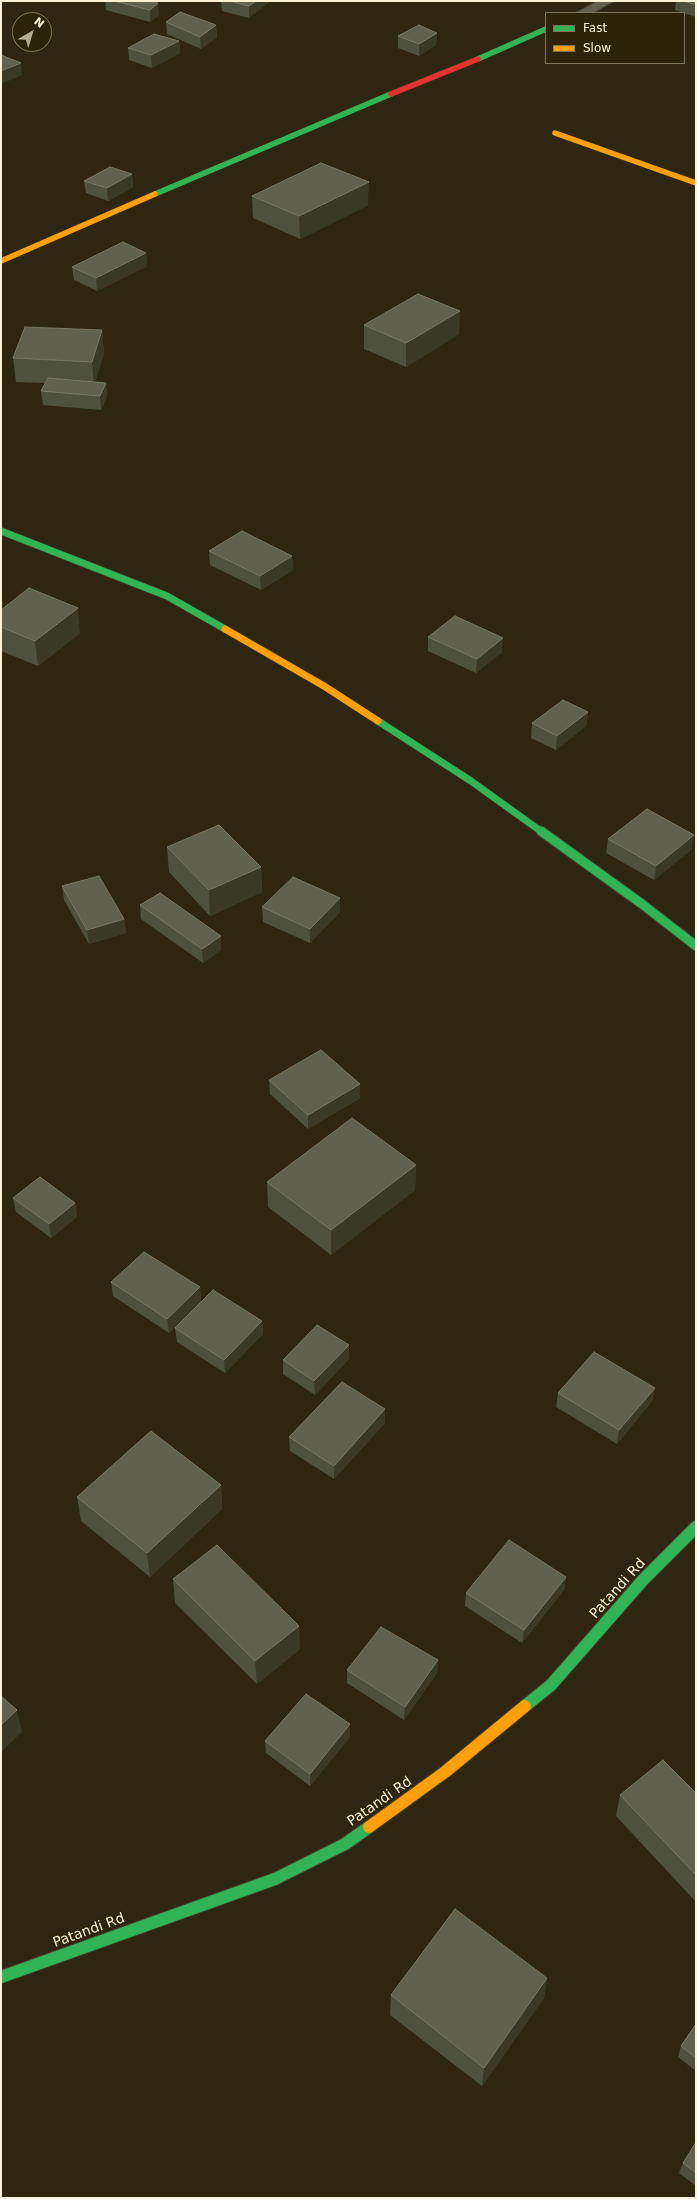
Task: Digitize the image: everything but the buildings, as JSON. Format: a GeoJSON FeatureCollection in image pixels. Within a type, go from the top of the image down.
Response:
{"type":"FeatureCollection","features":[{"type":"Feature","properties":{"kind":"street"},"geometry":{"type":"LineString","coordinates":[[584,12],[608,1]]}},
{"type":"Feature","properties":{"kind":"street"},"geometry":{"type":"LineString","coordinates":[[1,261],[338,115],[504,49],[545,30]]}},
{"type":"Feature","properties":{"kind":"street"},"geometry":{"type":"LineString","coordinates":[[555,133],[696,183]]}},
{"type":"Feature","properties":{"kind":"street"},"geometry":{"type":"LineString","coordinates":[[1,531],[167,596],[324,686],[471,781],[642,904],[696,946]]}},
{"type":"Feature","properties":{"kind":"street","name":"Patandi Rd"},"geometry":{"type":"LineString","coordinates":[[1,1977],[275,1879],[344,1844],[445,1772],[551,1685],[644,1580],[696,1527]]}},
{"type":"Feature","properties":{"kind":"traffic: fast"},"geometry":{"type":"LineString","coordinates":[[478,59],[545,29]]}},
{"type":"Feature","properties":{"kind":"traffic: fast"},"geometry":{"type":"LineString","coordinates":[[155,194],[391,94]]}},
{"type":"Feature","properties":{"kind":"traffic: fast"},"geometry":{"type":"LineString","coordinates":[[1,531],[167,596],[225,629]]}},
{"type":"Feature","properties":{"kind":"traffic: fast"},"geometry":{"type":"LineString","coordinates":[[378,721],[471,781],[642,904],[696,946]]}},
{"type":"Feature","properties":{"kind":"traffic: fast"},"geometry":{"type":"LineString","coordinates":[[525,1706],[551,1685],[643,1580],[696,1527]]}},
{"type":"Feature","properties":{"kind":"traffic: fast"},"geometry":{"type":"LineString","coordinates":[[1,1977],[275,1879],[345,1844],[369,1827]]}},
{"type":"Feature","properties":{"kind":"traffic: slow"},"geometry":{"type":"LineString","coordinates":[[555,133],[696,183]]}},
{"type":"Feature","properties":{"kind":"traffic: slow"},"geometry":{"type":"LineString","coordinates":[[1,261],[155,194]]}},
{"type":"Feature","properties":{"kind":"traffic: slow"},"geometry":{"type":"LineString","coordinates":[[225,629],[324,686],[378,721]]}},
{"type":"Feature","properties":{"kind":"traffic: slow"},"geometry":{"type":"LineString","coordinates":[[369,1827],[445,1772],[525,1706]]}},
{"type":"Feature","properties":{"kind":"traffic: jam"},"geometry":{"type":"LineString","coordinates":[[391,94],[478,59]]}}]}
